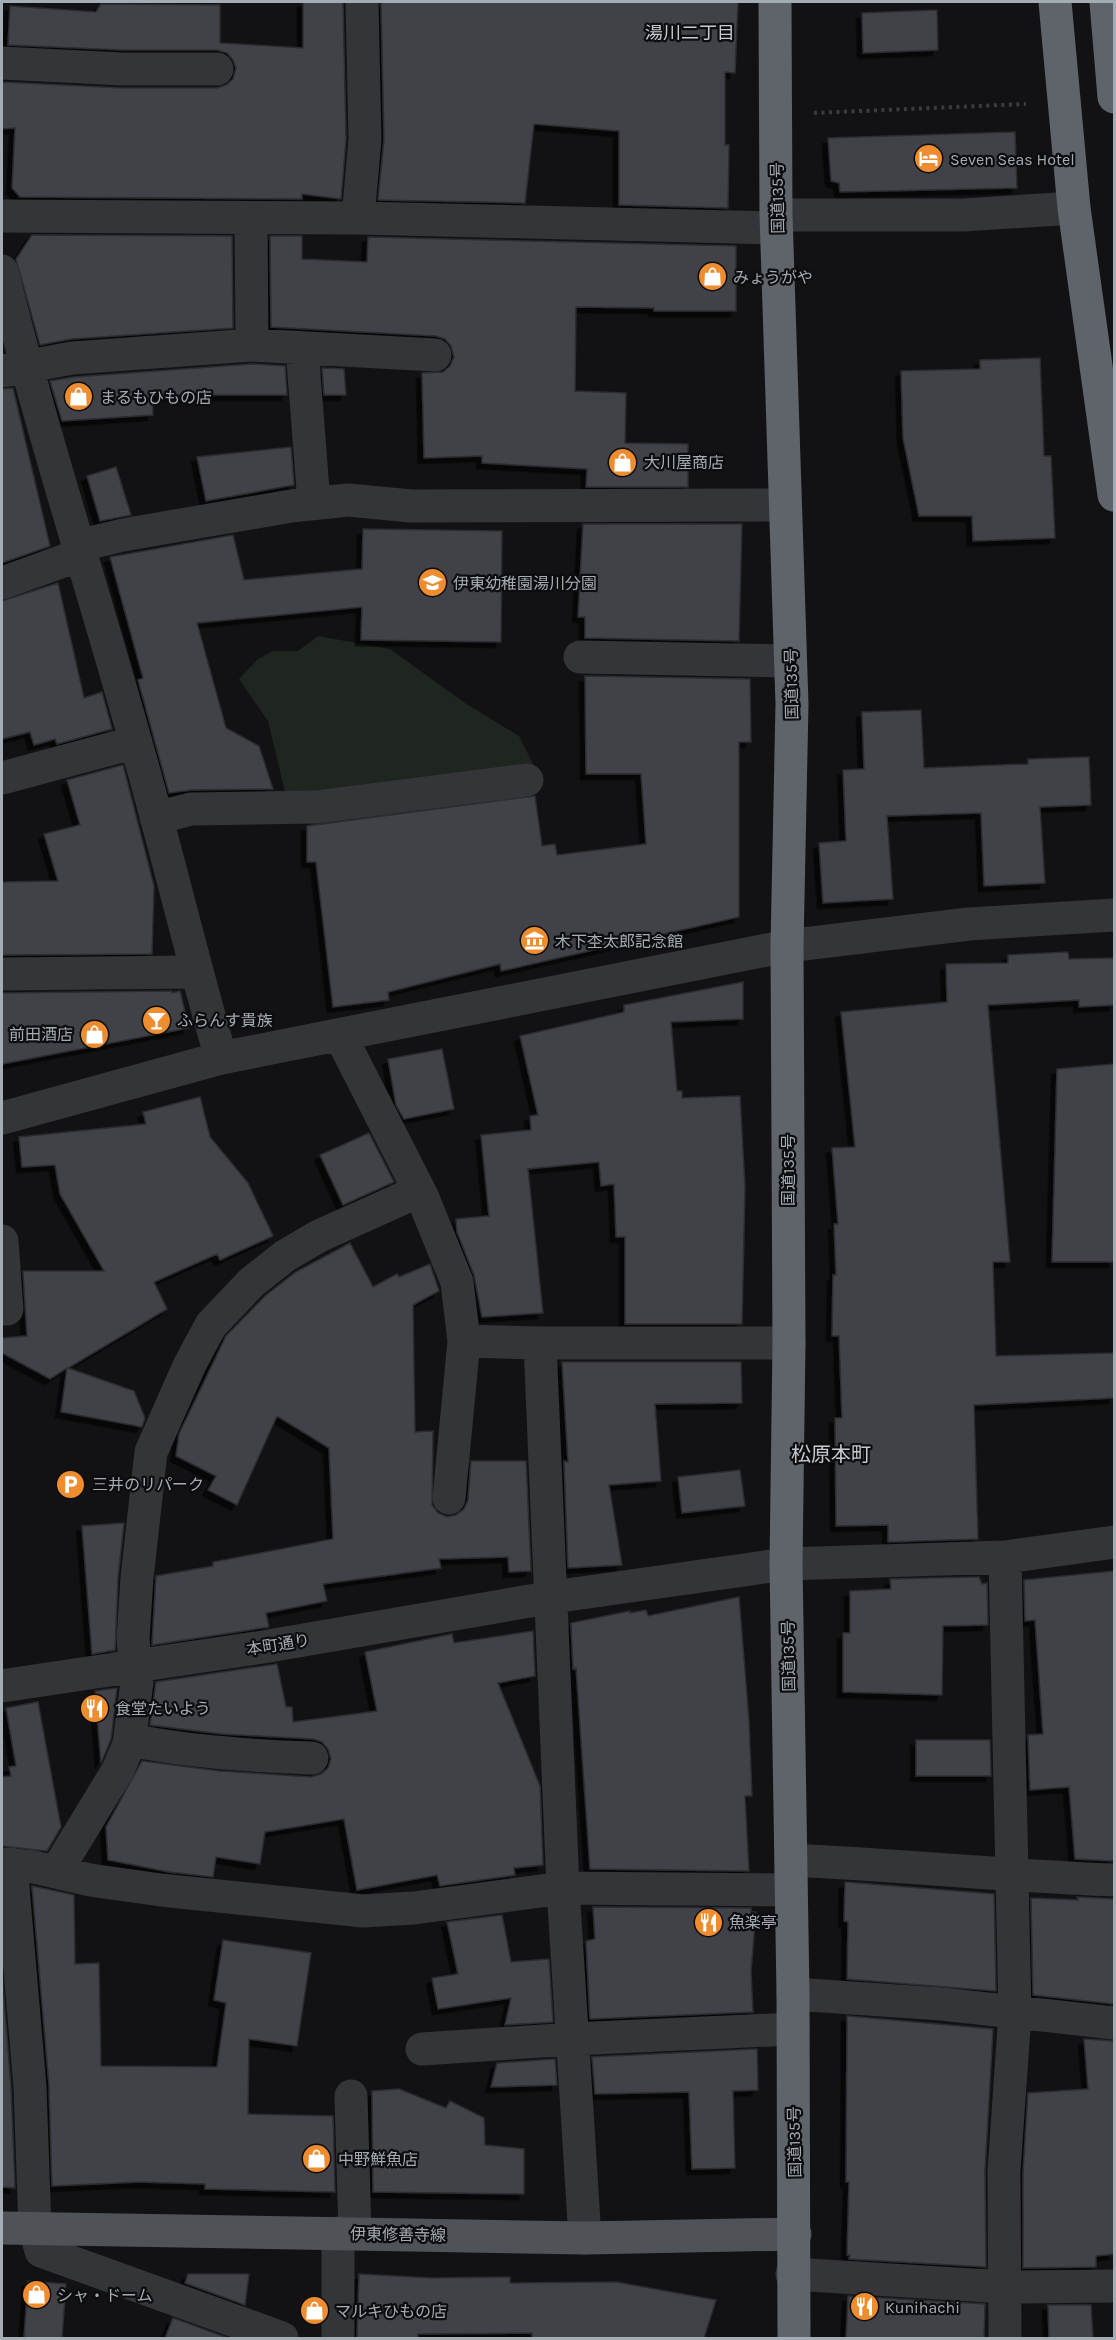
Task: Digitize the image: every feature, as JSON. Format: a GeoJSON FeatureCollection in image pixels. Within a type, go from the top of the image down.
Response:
{"type":"FeatureCollection","features":[{"type":"Feature","properties":{"kind":"highway","name":"国道135号"},"geometry":{"type":"LineString","coordinates":[[775,2],[777,221],[790,661],[787,946],[789,1343],[786,1564],[793,1994],[795,2234],[792,2274],[794,2338]]}},
{"type":"Feature","properties":{"kind":"highway"},"geometry":{"type":"LineString","coordinates":[[1055,2],[1074,207],[1114,495]]}},
{"type":"Feature","properties":{"kind":"highway"},"geometry":{"type":"LineString","coordinates":[[1106,2],[1114,97]]}},
{"type":"Feature","properties":{"kind":"main road","name":"伊東修善寺線"},"geometry":{"type":"LineString","coordinates":[[2,2228],[585,2238],[795,2234]]}},
{"type":"Feature","properties":{"kind":"street"},"geometry":{"type":"LineString","coordinates":[[358,218],[365,140],[362,2]]}},
{"type":"Feature","properties":{"kind":"street"},"geometry":{"type":"LineString","coordinates":[[2,63],[123,69],[217,69]]}},
{"type":"Feature","properties":{"kind":"street"},"geometry":{"type":"LineString","coordinates":[[2,216],[777,221],[963,215],[1074,207]]}},
{"type":"Feature","properties":{"kind":"street"},"geometry":{"type":"LineString","coordinates":[[251,219],[252,345]]}},
{"type":"Feature","properties":{"kind":"street"},"geometry":{"type":"LineString","coordinates":[[2,271],[13,368],[78,550],[136,742],[196,972],[221,1058]]}},
{"type":"Feature","properties":{"kind":"street"},"geometry":{"type":"LineString","coordinates":[[13,368],[72,358],[252,345],[435,355]]}},
{"type":"Feature","properties":{"kind":"street"},"geometry":{"type":"LineString","coordinates":[[302,348],[314,503]]}},
{"type":"Feature","properties":{"kind":"street"},"geometry":{"type":"LineString","coordinates":[[2,583],[78,550],[123,535],[314,503],[348,500],[411,506],[785,505]]}},
{"type":"Feature","properties":{"kind":"street"},"geometry":{"type":"LineString","coordinates":[[580,657],[790,661]]}},
{"type":"Feature","properties":{"kind":"street"},"geometry":{"type":"LineString","coordinates":[[2,778],[136,742]]}},
{"type":"Feature","properties":{"kind":"street"},"geometry":{"type":"LineString","coordinates":[[156,818],[191,809],[316,807],[527,780]]}},
{"type":"Feature","properties":{"kind":"street"},"geometry":{"type":"LineString","coordinates":[[2,1118],[221,1058],[787,946],[969,924],[1114,915]]}},
{"type":"Feature","properties":{"kind":"street"},"geometry":{"type":"LineString","coordinates":[[2,974],[196,972]]}},
{"type":"Feature","properties":{"kind":"street"},"geometry":{"type":"LineString","coordinates":[[340,1035],[419,1191],[457,1282],[464,1341],[448,1498]]}},
{"type":"Feature","properties":{"kind":"street"},"geometry":{"type":"LineString","coordinates":[[56,1872],[118,1770],[130,1740],[135,1705],[136,1666],[133,1639],[137,1578],[151,1452],[190,1364],[211,1325],[252,1282],[285,1256],[318,1236],[419,1191]]}},
{"type":"Feature","properties":{"kind":"street"},"geometry":{"type":"LineString","coordinates":[[2,1241],[7,1309]]}},
{"type":"Feature","properties":{"kind":"street"},"geometry":{"type":"LineString","coordinates":[[464,1341],[789,1343]]}},
{"type":"Feature","properties":{"kind":"street"},"geometry":{"type":"LineString","coordinates":[[540,1343],[553,1597],[563,1888],[585,2238]]}},
{"type":"Feature","properties":{"kind":"street","name":"本町通り"},"geometry":{"type":"LineString","coordinates":[[2,1686],[263,1647],[553,1597],[786,1564],[1005,1557],[1114,1542]]}},
{"type":"Feature","properties":{"kind":"street"},"geometry":{"type":"LineString","coordinates":[[1005,1557],[1015,2013],[1004,2171],[1005,2338]]}},
{"type":"Feature","properties":{"kind":"street"},"geometry":{"type":"LineString","coordinates":[[130,1740],[180,1750],[244,1756],[312,1758]]}},
{"type":"Feature","properties":{"kind":"street"},"geometry":{"type":"LineString","coordinates":[[282,2338],[41,2252],[35,2229],[30,2087],[6,1864],[90,1880],[161,1890],[363,1911],[414,1908],[563,1888],[791,1875],[897,1865],[1012,1877],[1114,1880]]}},
{"type":"Feature","properties":{"kind":"street"},"geometry":{"type":"LineString","coordinates":[[793,1994],[942,2004],[1114,2023]]}},
{"type":"Feature","properties":{"kind":"street"},"geometry":{"type":"LineString","coordinates":[[422,2049],[572,2039],[793,2029]]}},
{"type":"Feature","properties":{"kind":"street"},"geometry":{"type":"LineString","coordinates":[[338,2338],[346,2233],[351,2096]]}},
{"type":"Feature","properties":{"kind":"street"},"geometry":{"type":"LineString","coordinates":[[792,2274],[1006,2288],[1114,2286]]}},
{"type":"Feature","properties":{"kind":"path"},"geometry":{"type":"LineString","coordinates":[[804,113],[1026,104]]}},
{"type":"Feature","properties":{"kind":"shaded area"},"geometry":{"type":"Polygon","coordinates":[[[318,636],[390,649],[465,703],[519,736],[537,772],[523,797],[436,813],[414,810],[356,831],[334,829],[291,817],[268,721],[239,679],[258,659],[273,651],[298,651],[318,636]]]}},
{"type":"Feature","properties":{"kind":"building"},"geometry":{"type":"Polygon","coordinates":[[[303,2],[343,2],[346,139],[341,199],[302,194],[302,199],[20,197],[12,188],[15,128],[2,129],[2,82],[122,88],[217,88],[233,79],[236,68],[227,53],[217,50],[123,50],[8,45],[10,6],[96,12],[101,4],[220,5],[220,43],[303,48],[303,2]]]}},
{"type":"Feature","properties":{"kind":"building"},"geometry":{"type":"Polygon","coordinates":[[[381,2],[738,2],[735,73],[725,72],[725,145],[729,145],[728,208],[619,205],[619,131],[534,124],[525,203],[378,200],[384,140],[381,2]]]}},
{"type":"Feature","properties":{"kind":"building"},"geometry":{"type":"Polygon","coordinates":[[[937,10],[938,50],[863,53],[862,13],[937,10]]]}},
{"type":"Feature","properties":{"kind":"building"},"geometry":{"type":"Polygon","coordinates":[[[1015,132],[1017,188],[840,192],[839,183],[831,181],[828,138],[1015,132]]]}},
{"type":"Feature","properties":{"kind":"building"},"geometry":{"type":"Polygon","coordinates":[[[32,235],[232,236],[233,328],[71,339],[40,345],[16,259],[32,235]]]}},
{"type":"Feature","properties":{"kind":"building"},"geometry":{"type":"Polygon","coordinates":[[[270,236],[302,236],[302,259],[367,262],[368,237],[736,246],[736,311],[654,311],[654,308],[576,307],[575,391],[626,393],[625,443],[688,444],[688,487],[586,487],[587,469],[482,463],[482,456],[424,458],[422,373],[443,372],[450,366],[454,357],[451,346],[445,339],[436,336],[271,327],[270,236]]]}},
{"type":"Feature","properties":{"kind":"building"},"geometry":{"type":"Polygon","coordinates":[[[1040,358],[1044,456],[1051,456],[1055,538],[973,541],[972,516],[919,516],[903,438],[901,371],[980,369],[980,360],[1040,358]]]}},
{"type":"Feature","properties":{"kind":"building"},"geometry":{"type":"Polygon","coordinates":[[[252,364],[285,366],[287,395],[152,395],[153,415],[62,421],[50,381],[74,377],[252,364]]]}},
{"type":"Feature","properties":{"kind":"building"},"geometry":{"type":"Polygon","coordinates":[[[322,368],[344,369],[346,395],[324,395],[322,368]]]}},
{"type":"Feature","properties":{"kind":"building"},"geometry":{"type":"Polygon","coordinates":[[[13,388],[50,546],[2,563],[2,389],[13,388]]]}},
{"type":"Feature","properties":{"kind":"building"},"geometry":{"type":"Polygon","coordinates":[[[291,447],[294,485],[206,501],[197,457],[291,447]]]}},
{"type":"Feature","properties":{"kind":"building"},"geometry":{"type":"Polygon","coordinates":[[[116,467],[131,515],[100,521],[87,476],[116,467]]]}},
{"type":"Feature","properties":{"kind":"building"},"geometry":{"type":"Polygon","coordinates":[[[583,524],[742,524],[739,641],[585,638],[585,617],[578,617],[583,524]]]}},
{"type":"Feature","properties":{"kind":"building"},"geometry":{"type":"Polygon","coordinates":[[[363,529],[502,531],[501,642],[361,640],[362,607],[197,623],[226,728],[259,746],[273,789],[191,790],[169,793],[138,680],[143,678],[110,557],[233,535],[244,580],[362,569],[363,529]]]}},
{"type":"Feature","properties":{"kind":"building"},"geometry":{"type":"Polygon","coordinates":[[[58,583],[84,698],[102,692],[112,729],[57,744],[55,739],[34,745],[30,732],[2,739],[2,601],[58,583]]]}},
{"type":"Feature","properties":{"kind":"building"},"geometry":{"type":"Polygon","coordinates":[[[585,676],[750,679],[751,742],[739,742],[739,917],[501,971],[500,964],[388,992],[389,1000],[333,1007],[316,862],[307,862],[307,826],[535,796],[542,846],[555,844],[557,855],[646,844],[641,774],[586,774],[585,676]]]}},
{"type":"Feature","properties":{"kind":"building"},"geometry":{"type":"Polygon","coordinates":[[[921,710],[924,768],[1028,764],[1028,759],[1089,757],[1091,805],[1040,807],[1045,883],[984,886],[981,813],[887,816],[893,899],[823,903],[819,843],[846,841],[843,770],[864,769],[862,712],[921,710]]]}},
{"type":"Feature","properties":{"kind":"building"},"geometry":{"type":"Polygon","coordinates":[[[123,765],[154,886],[152,954],[2,955],[2,882],[58,881],[44,834],[80,825],[67,780],[123,765]]]}},
{"type":"Feature","properties":{"kind":"building"},"geometry":{"type":"Polygon","coordinates":[[[1068,952],[1069,959],[1114,958],[1114,1005],[1079,1007],[1079,1000],[988,1005],[1010,1262],[993,1262],[996,1356],[1114,1353],[1114,1398],[974,1405],[978,1539],[888,1542],[888,1525],[836,1526],[835,1418],[842,1418],[839,1336],[832,1336],[833,1275],[836,1275],[834,1224],[838,1224],[832,1148],[855,1147],[841,1012],[947,1002],[946,964],[1008,963],[1008,955],[1068,952]]]}},
{"type":"Feature","properties":{"kind":"building"},"geometry":{"type":"Polygon","coordinates":[[[743,982],[743,1019],[671,1022],[677,1091],[682,1091],[682,1098],[740,1096],[745,1187],[742,1324],[625,1324],[625,1237],[616,1237],[614,1184],[601,1186],[599,1162],[528,1169],[543,1313],[482,1317],[474,1275],[457,1232],[456,1219],[489,1216],[481,1135],[531,1130],[530,1116],[538,1115],[520,1036],[624,1012],[624,1005],[743,982]]]}},
{"type":"Feature","properties":{"kind":"building"},"geometry":{"type":"Polygon","coordinates":[[[172,991],[172,993],[180,991],[189,1028],[2,1064],[2,993],[172,991]]]}},
{"type":"Feature","properties":{"kind":"building"},"geometry":{"type":"Polygon","coordinates":[[[442,1049],[454,1109],[404,1119],[396,1105],[388,1059],[442,1049]]]}},
{"type":"Feature","properties":{"kind":"building"},"geometry":{"type":"Polygon","coordinates":[[[1114,1064],[1113,1262],[1052,1262],[1057,1069],[1114,1064]]]}},
{"type":"Feature","properties":{"kind":"building"},"geometry":{"type":"Polygon","coordinates":[[[200,1097],[210,1137],[248,1183],[273,1236],[220,1260],[217,1254],[154,1282],[167,1309],[68,1368],[134,1391],[145,1418],[142,1427],[61,1412],[67,1368],[50,1379],[2,1353],[2,1338],[27,1336],[23,1271],[104,1271],[60,1194],[55,1165],[22,1167],[19,1137],[146,1124],[143,1112],[200,1097]]]}},
{"type":"Feature","properties":{"kind":"building"},"geometry":{"type":"Polygon","coordinates":[[[369,1133],[394,1182],[343,1205],[320,1155],[369,1133]]]}},
{"type":"Feature","properties":{"kind":"building"},"geometry":{"type":"Polygon","coordinates":[[[350,1243],[373,1287],[397,1274],[399,1277],[430,1264],[439,1291],[413,1305],[415,1432],[433,1431],[432,1505],[438,1513],[447,1517],[456,1515],[464,1509],[468,1500],[471,1461],[526,1461],[531,1571],[509,1572],[508,1557],[439,1559],[441,1568],[323,1584],[327,1601],[266,1613],[269,1627],[152,1645],[156,1576],[213,1566],[213,1562],[333,1539],[329,1448],[277,1416],[237,1505],[208,1490],[216,1476],[176,1456],[179,1434],[226,1336],[265,1296],[296,1272],[350,1243]]]}},
{"type":"Feature","properties":{"kind":"building"},"geometry":{"type":"Polygon","coordinates":[[[562,1362],[741,1362],[742,1403],[655,1404],[661,1481],[609,1485],[622,1565],[568,1568],[564,1461],[568,1462],[562,1362]]]}},
{"type":"Feature","properties":{"kind":"building"},"geometry":{"type":"Polygon","coordinates":[[[740,1470],[745,1506],[682,1513],[678,1477],[740,1470]]]}},
{"type":"Feature","properties":{"kind":"building"},"geometry":{"type":"Polygon","coordinates":[[[124,1523],[118,1577],[115,1650],[92,1654],[82,1526],[124,1523]]]}},
{"type":"Feature","properties":{"kind":"building"},"geometry":{"type":"Polygon","coordinates":[[[1114,1571],[1114,1861],[1075,1859],[1069,1787],[1030,1790],[1028,1735],[1043,1734],[1035,1620],[1025,1621],[1024,1580],[1114,1571]]]}},
{"type":"Feature","properties":{"kind":"building"},"geometry":{"type":"Polygon","coordinates":[[[979,1577],[982,1584],[987,1583],[988,1625],[943,1626],[942,1695],[843,1692],[843,1633],[850,1633],[850,1591],[891,1589],[890,1579],[979,1577]]]}},
{"type":"Feature","properties":{"kind":"building"},"geometry":{"type":"Polygon","coordinates":[[[739,1597],[749,1721],[752,1796],[745,1796],[749,1871],[590,1869],[571,1623],[630,1611],[630,1613],[646,1610],[648,1616],[739,1597]]]}},
{"type":"Feature","properties":{"kind":"building"},"geometry":{"type":"Polygon","coordinates":[[[533,1631],[535,1676],[498,1683],[540,1786],[543,1865],[514,1868],[515,1875],[440,1886],[437,1875],[357,1890],[344,1819],[265,1832],[260,1864],[216,1857],[213,1877],[169,1872],[108,1860],[106,1827],[142,1761],[219,1771],[311,1777],[321,1774],[328,1768],[331,1759],[328,1749],[322,1742],[313,1739],[222,1734],[150,1725],[156,1682],[277,1664],[286,1707],[292,1707],[293,1722],[377,1711],[365,1652],[452,1634],[454,1643],[533,1631]]]}},
{"type":"Feature","properties":{"kind":"building"},"geometry":{"type":"Polygon","coordinates":[[[117,1688],[111,1739],[101,1763],[95,1691],[117,1688]]]}},
{"type":"Feature","properties":{"kind":"building"},"geometry":{"type":"Polygon","coordinates":[[[38,1702],[61,1827],[47,1851],[2,1846],[2,1777],[11,1776],[9,1767],[16,1766],[6,1708],[38,1702]]]}},
{"type":"Feature","properties":{"kind":"building"},"geometry":{"type":"Polygon","coordinates":[[[916,1740],[990,1740],[991,1776],[916,1776],[916,1740]]]}},
{"type":"Feature","properties":{"kind":"building"},"geometry":{"type":"Polygon","coordinates":[[[845,1882],[994,1894],[996,1991],[847,1979],[848,1922],[844,1921],[845,1882]]]}},
{"type":"Feature","properties":{"kind":"building"},"geometry":{"type":"Polygon","coordinates":[[[32,1886],[74,1895],[75,1964],[99,1963],[101,2066],[217,2067],[226,2003],[214,2000],[223,1940],[311,1953],[297,2046],[249,2039],[248,2114],[333,2116],[335,2192],[205,2189],[205,2184],[139,2182],[52,2186],[49,2085],[32,1886]]]}},
{"type":"Feature","properties":{"kind":"building"},"geometry":{"type":"Polygon","coordinates":[[[1077,1897],[1114,1899],[1114,2004],[1033,1995],[1031,1898],[1078,1900],[1077,1897]]]}},
{"type":"Feature","properties":{"kind":"building"},"geometry":{"type":"Polygon","coordinates":[[[593,1907],[751,1908],[751,1912],[756,1912],[751,1971],[753,2012],[590,2019],[586,1941],[595,1939],[593,1907]]]}},
{"type":"Feature","properties":{"kind":"building"},"geometry":{"type":"Polygon","coordinates":[[[502,1915],[511,1962],[549,1959],[553,2022],[505,2025],[511,1998],[438,2009],[432,1978],[458,1974],[447,1922],[502,1915]]]}},
{"type":"Feature","properties":{"kind":"building"},"geometry":{"type":"Polygon","coordinates":[[[2,1973],[11,2088],[15,2188],[2,2187],[2,1973]]]}},
{"type":"Feature","properties":{"kind":"building"},"geometry":{"type":"Polygon","coordinates":[[[847,2016],[993,2029],[985,2171],[986,2267],[849,2259],[850,2255],[847,2255],[849,2182],[846,2182],[847,2016]]]}},
{"type":"Feature","properties":{"kind":"building"},"geometry":{"type":"Polygon","coordinates":[[[1084,2039],[1114,2041],[1114,2254],[1096,2256],[1096,2267],[1023,2268],[1023,2172],[1028,2093],[1088,2089],[1084,2039]]]}},
{"type":"Feature","properties":{"kind":"building"},"geometry":{"type":"Polygon","coordinates":[[[757,2049],[758,2090],[733,2091],[735,2168],[692,2169],[689,2092],[595,2094],[592,2057],[757,2049]]]}},
{"type":"Feature","properties":{"kind":"building"},"geometry":{"type":"Polygon","coordinates":[[[555,2059],[557,2085],[491,2087],[497,2063],[555,2059]]]}},
{"type":"Feature","properties":{"kind":"building"},"geometry":{"type":"Polygon","coordinates":[[[399,2089],[446,2108],[450,2101],[484,2118],[485,2145],[524,2149],[524,2194],[373,2192],[372,2091],[399,2089]]]}},
{"type":"Feature","properties":{"kind":"building"},"geometry":{"type":"Polygon","coordinates":[[[188,2274],[249,2274],[245,2305],[185,2283],[188,2274]]]}},
{"type":"Feature","properties":{"kind":"building"},"geometry":{"type":"Polygon","coordinates":[[[359,2274],[431,2278],[510,2277],[510,2283],[616,2282],[716,2300],[704,2338],[532,2338],[532,2333],[418,2334],[418,2338],[357,2338],[359,2274]]]}},
{"type":"Feature","properties":{"kind":"building"},"geometry":{"type":"Polygon","coordinates":[[[28,2281],[66,2284],[62,2338],[24,2338],[28,2281]]]}},
{"type":"Feature","properties":{"kind":"building"},"geometry":{"type":"Polygon","coordinates":[[[848,2296],[985,2304],[984,2338],[846,2338],[848,2296]]]}},
{"type":"Feature","properties":{"kind":"building"},"geometry":{"type":"Polygon","coordinates":[[[1048,2305],[1091,2305],[1093,2338],[1049,2338],[1048,2305]]]}},
{"type":"Feature","properties":{"kind":"building"},"geometry":{"type":"Polygon","coordinates":[[[173,2318],[228,2338],[165,2338],[173,2318]]]}},
{"type":"Feature","properties":{"kind":"place","name":"Seven Seas Hotel"},"geometry":{"type":"Point","coordinates":[929,159]}},
{"type":"Feature","properties":{"kind":"place","name":"みょうがや"},"geometry":{"type":"Point","coordinates":[712,277]}},
{"type":"Feature","properties":{"kind":"place","name":"まるもひもの店"},"geometry":{"type":"Point","coordinates":[79,397]}},
{"type":"Feature","properties":{"kind":"place","name":"大川屋商店"},"geometry":{"type":"Point","coordinates":[623,462]}},
{"type":"Feature","properties":{"kind":"place","name":"伊東幼稚園湯川分園"},"geometry":{"type":"Point","coordinates":[432,583]}},
{"type":"Feature","properties":{"kind":"place","name":"木下杢太郎記念館"},"geometry":{"type":"Point","coordinates":[534,941]}},
{"type":"Feature","properties":{"kind":"place","name":"ふらんす貴族"},"geometry":{"type":"Point","coordinates":[156,1020]}},
{"type":"Feature","properties":{"kind":"place","name":"前田酒店"},"geometry":{"type":"Point","coordinates":[94,1034]}},
{"type":"Feature","properties":{"kind":"place","name":"三井のリパーク"},"geometry":{"type":"Point","coordinates":[71,1484]}},
{"type":"Feature","properties":{"kind":"place","name":"食堂たいよう"},"geometry":{"type":"Point","coordinates":[94,1708]}},
{"type":"Feature","properties":{"kind":"place","name":"魚楽亭"},"geometry":{"type":"Point","coordinates":[708,1922]}},
{"type":"Feature","properties":{"kind":"place","name":"中野鮮魚店"},"geometry":{"type":"Point","coordinates":[317,2159]}},
{"type":"Feature","properties":{"kind":"place","name":"シャ・ドーム"},"geometry":{"type":"Point","coordinates":[36,2295]}},
{"type":"Feature","properties":{"kind":"place","name":"Kunihachi"},"geometry":{"type":"Point","coordinates":[864,2307]}},
{"type":"Feature","properties":{"kind":"place","name":"マルキひもの店"},"geometry":{"type":"Point","coordinates":[314,2311]}},
{"type":"Feature","properties":{"kind":"district","name":"湯川二丁目"},"geometry":{"type":"Point","coordinates":[690,33]}},
{"type":"Feature","properties":{"kind":"district","name":"松原本町"},"geometry":{"type":"Point","coordinates":[831,1454]}}]}
